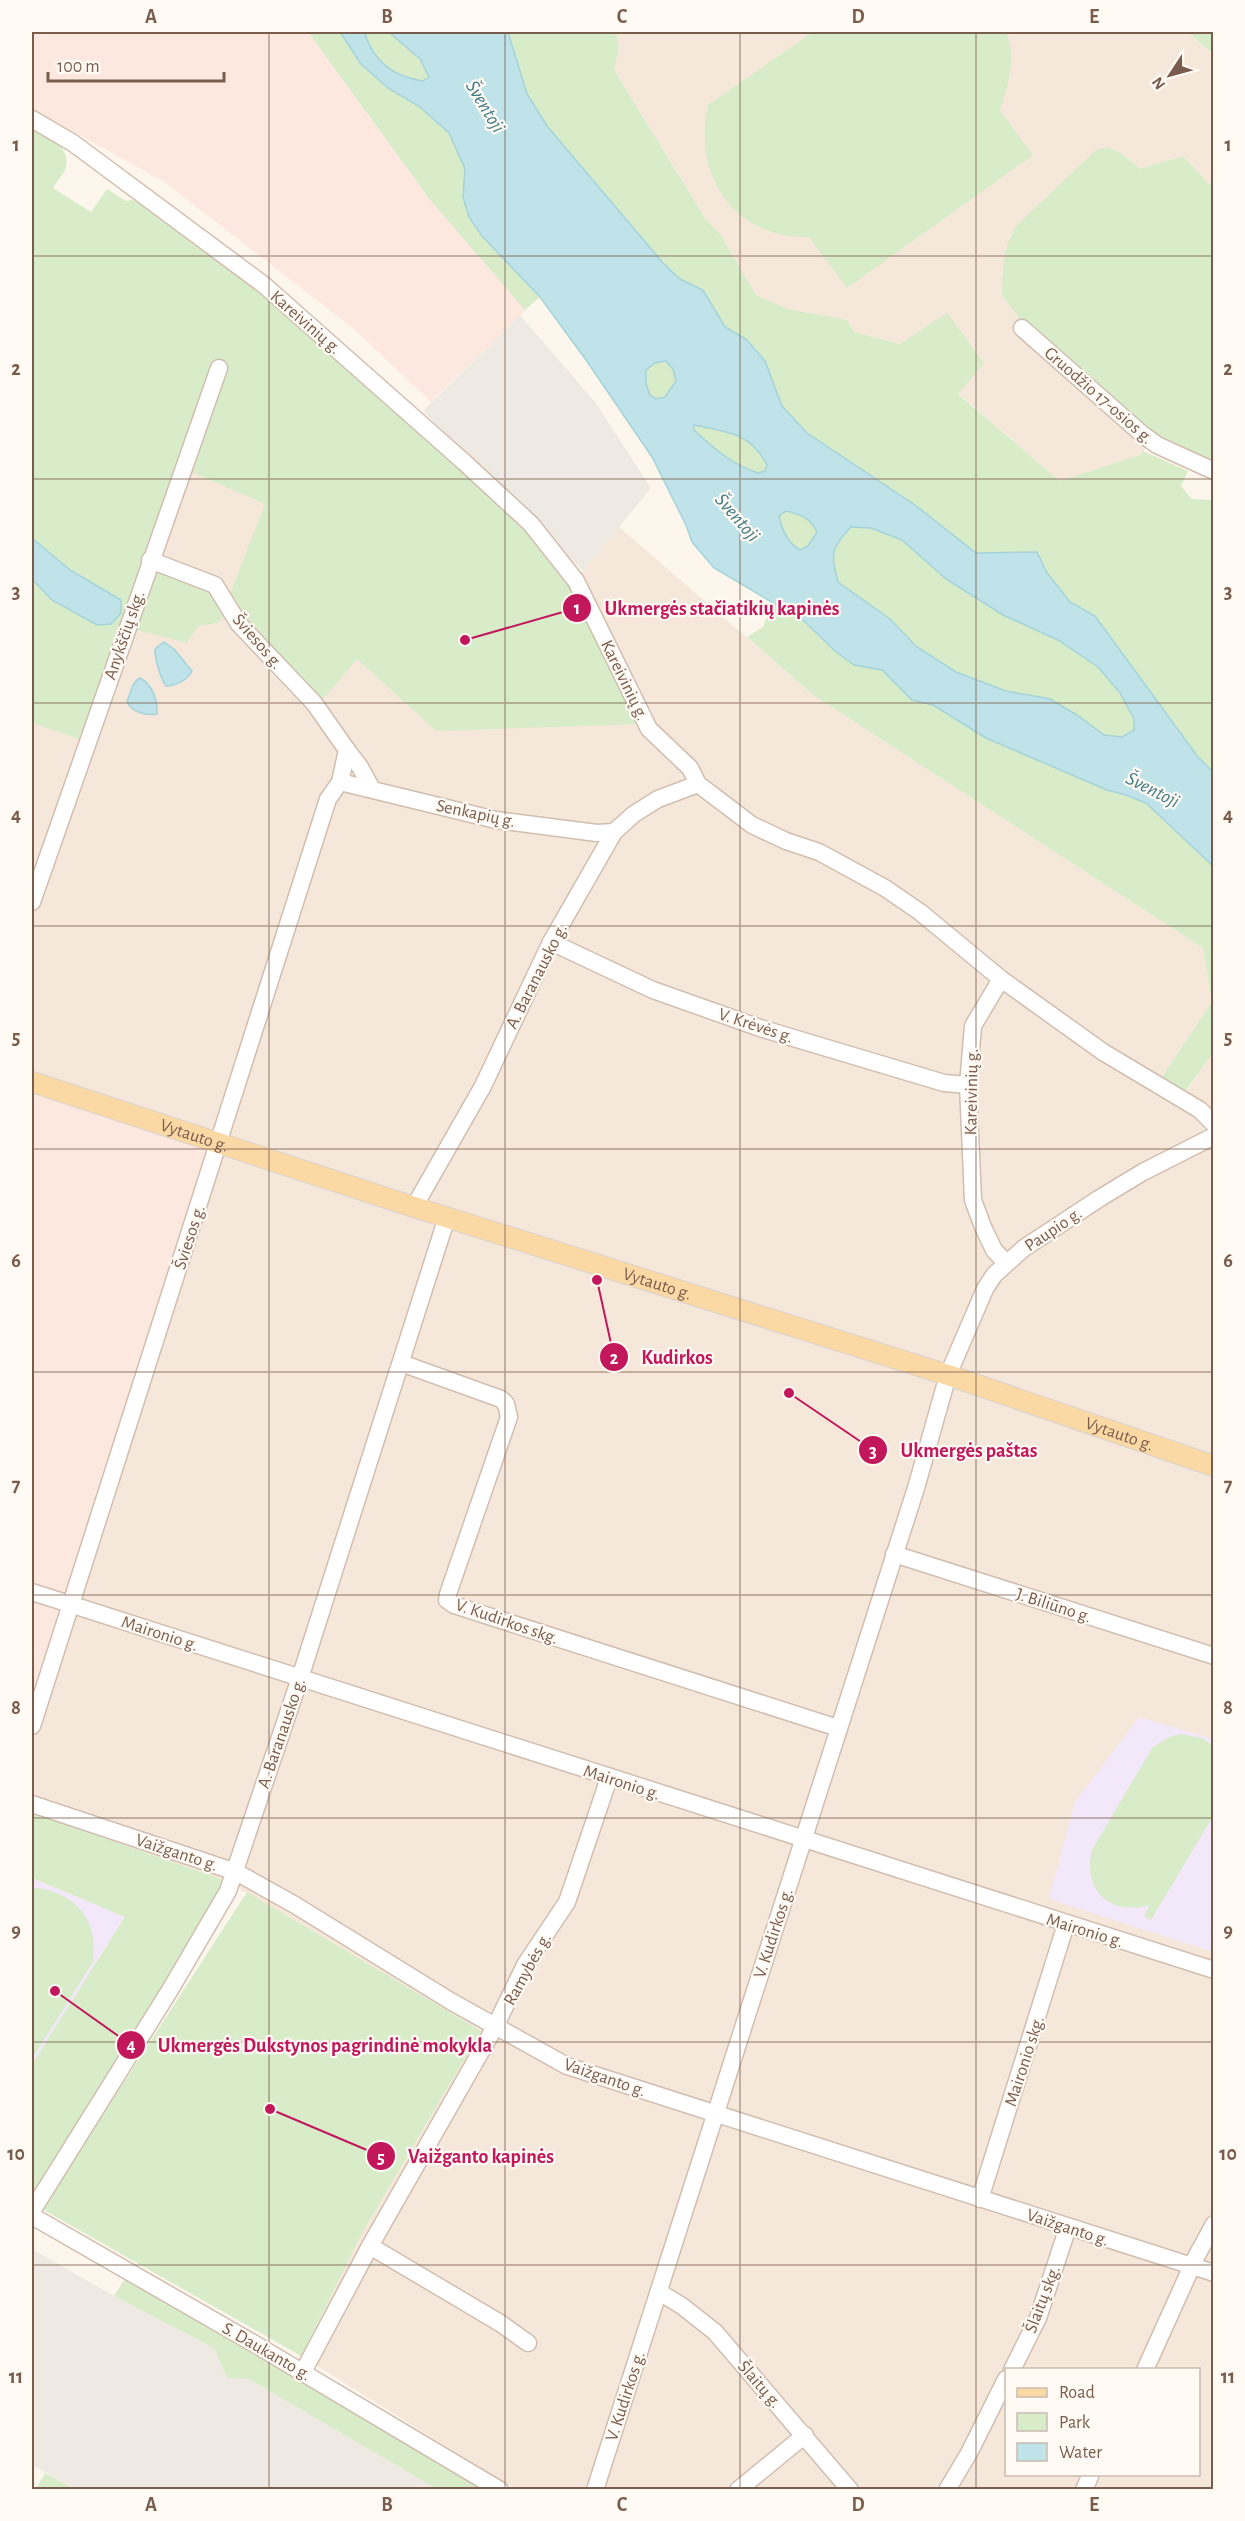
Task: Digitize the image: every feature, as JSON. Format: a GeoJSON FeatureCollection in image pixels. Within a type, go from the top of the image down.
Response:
{"type":"FeatureCollection","features":[{"type":"Feature","properties":{"kind":"main road","name":"Vytauto g."},"geometry":{"type":"LineString","coordinates":[[32,1082],[414,1207],[948,1375],[1214,1466]]}},
{"type":"Feature","properties":{"kind":"street","name":"Kareivinių g."},"geometry":{"type":"LineString","coordinates":[[32,119],[73,142],[264,285],[531,524],[576,581],[649,729],[690,768],[698,784],[752,825],[786,841],[819,852],[885,888],[920,912],[1001,979],[973,1026],[968,1085],[973,1200],[982,1227],[994,1250],[1006,1263]]}},
{"type":"Feature","properties":{"kind":"street","name":"Gruodžio 17-osios g."},"geometry":{"type":"LineString","coordinates":[[1022,328],[1142,434],[1166,450],[1214,471]]}},
{"type":"Feature","properties":{"kind":"street","name":"Anykščių skg."},"geometry":{"type":"LineString","coordinates":[[32,902],[219,368]]}},
{"type":"Feature","properties":{"kind":"street","name":"Šviesos g."},"geometry":{"type":"LineString","coordinates":[[150,560],[215,585],[239,624],[314,703],[360,767],[372,789]]}},
{"type":"Feature","properties":{"kind":"street","name":"Šviesos g."},"geometry":{"type":"LineString","coordinates":[[32,1726],[327,799],[340,783],[347,750]]}},
{"type":"Feature","properties":{"kind":"street","name":"Senkapių g."},"geometry":{"type":"LineString","coordinates":[[340,783],[496,820],[597,833],[615,832]]}},
{"type":"Feature","properties":{"kind":"street","name":"A. Baranausko g."},"geometry":{"type":"LineString","coordinates":[[414,1207],[483,1086],[551,942],[615,832],[634,814],[658,799],[698,784]]}},
{"type":"Feature","properties":{"kind":"street","name":"V. Krėvės g."},"geometry":{"type":"LineString","coordinates":[[551,942],[653,990],[760,1028],[944,1083],[968,1085]]}},
{"type":"Feature","properties":{"kind":"street"},"geometry":{"type":"LineString","coordinates":[[1001,979],[1102,1052],[1200,1110],[1214,1124]]}},
{"type":"Feature","properties":{"kind":"street","name":"Paupio g."},"geometry":{"type":"LineString","coordinates":[[948,1375],[986,1289],[1006,1263],[1031,1243],[1100,1198],[1143,1172],[1214,1136]]}},
{"type":"Feature","properties":{"kind":"street","name":"A. Baranausko g."},"geometry":{"type":"LineString","coordinates":[[32,2211],[170,1990],[228,1891],[236,1872],[447,1217]]}},
{"type":"Feature","properties":{"kind":"street","name":"V. Kudirkos skg."},"geometry":{"type":"LineString","coordinates":[[401,1363],[501,1399],[509,1411],[509,1417],[447,1600],[465,1608],[838,1728]]}},
{"type":"Feature","properties":{"kind":"street","name":"V. Kudirkos g."},"geometry":{"type":"LineString","coordinates":[[595,2490],[894,1554],[948,1375]]}},
{"type":"Feature","properties":{"kind":"street","name":"J. Biliūno g."},"geometry":{"type":"LineString","coordinates":[[894,1554],[1214,1656]]}},
{"type":"Feature","properties":{"kind":"street","name":"Maironio g."},"geometry":{"type":"LineString","coordinates":[[32,1592],[1214,1970]]}},
{"type":"Feature","properties":{"kind":"street","name":"Ramybės g."},"geometry":{"type":"LineString","coordinates":[[303,2372],[370,2246],[496,2025],[525,1965],[567,1902],[609,1778]]}},
{"type":"Feature","properties":{"kind":"street","name":"Vaižganto g."},"geometry":{"type":"LineString","coordinates":[[32,1804],[236,1872],[452,2002],[567,2066],[1214,2273]]}},
{"type":"Feature","properties":{"kind":"street","name":"Maironio skg."},"geometry":{"type":"LineString","coordinates":[[980,2199],[1066,1923]]}},
{"type":"Feature","properties":{"kind":"street","name":"S. Daukanto g."},"geometry":{"type":"LineString","coordinates":[[32,2216],[303,2372],[500,2490]]}},
{"type":"Feature","properties":{"kind":"street"},"geometry":{"type":"LineString","coordinates":[[1145,2368],[1214,2224]]}},
{"type":"Feature","properties":{"kind":"street","name":"Šlaitų skg."},"geometry":{"type":"LineString","coordinates":[[1012,2368],[1038,2318],[1068,2227]]}},
{"type":"Feature","properties":{"kind":"street"},"geometry":{"type":"LineString","coordinates":[[370,2246],[500,2323],[528,2343]]}},
{"type":"Feature","properties":{"kind":"street","name":"Šlaitų g."},"geometry":{"type":"LineString","coordinates":[[659,2292],[682,2306],[715,2332],[850,2490]]}},
{"type":"Feature","properties":{"kind":"street"},"geometry":{"type":"LineString","coordinates":[[947,2490],[969,2453],[1005,2381]]}},
{"type":"Feature","properties":{"kind":"street"},"geometry":{"type":"LineString","coordinates":[[738,2490],[804,2435]]}},
{"type":"Feature","properties":{"kind":"street"},"geometry":{"type":"LineString","coordinates":[[1083,2490],[1090,2476]]}},
{"type":"Feature","properties":{"kind":"shaded area"},"geometry":{"type":"Polygon","coordinates":[[[32,32],[308,32],[431,201],[525,310],[431,402],[354,329],[163,181],[32,109],[32,32]]]}},
{"type":"Feature","properties":{"kind":"shaded area"},"geometry":{"type":"Polygon","coordinates":[[[612,32],[1187,32],[1213,55],[1213,181],[1209,184],[1183,156],[1140,169],[1121,153],[1016,226],[1010,235],[1002,275],[1154,435],[1140,455],[1060,481],[901,344],[854,332],[847,320],[788,309],[756,295],[720,234],[705,218],[614,70],[619,48],[617,35],[612,32]]]}},
{"type":"Feature","properties":{"kind":"shaded area"},"geometry":{"type":"Polygon","coordinates":[[[520,315],[595,402],[651,488],[583,571],[423,411],[520,315]]]}},
{"type":"Feature","properties":{"kind":"shaded area"},"geometry":{"type":"Polygon","coordinates":[[[191,472],[266,504],[228,599],[319,703],[357,659],[436,731],[573,584],[618,526],[813,695],[1203,948],[1212,1002],[1162,1077],[1185,1093],[1213,1053],[1213,1462],[32,1074],[32,723],[93,744],[133,629],[217,623],[157,571],[191,472]]]}},
{"type":"Feature","properties":{"kind":"shaded area"},"geometry":{"type":"Polygon","coordinates":[[[32,1094],[212,1150],[32,1704],[32,1094]]]}},
{"type":"Feature","properties":{"kind":"shaded area"},"geometry":{"type":"Polygon","coordinates":[[[212,1150],[973,1391],[1213,1475],[1213,2489],[515,2489],[301,2356],[362,2233],[481,2031],[224,1880],[32,1813],[32,1704],[212,1150]]]}},
{"type":"Feature","properties":{"kind":"shaded area"},"geometry":{"type":"Polygon","coordinates":[[[1139,1717],[1213,1739],[1213,1952],[1049,1899],[1075,1802],[1139,1717]]]}},
{"type":"Feature","properties":{"kind":"shaded area"},"geometry":{"type":"Polygon","coordinates":[[[32,1878],[125,1917],[32,2064],[32,1878]]]}},
{"type":"Feature","properties":{"kind":"shaded area"},"geometry":{"type":"Polygon","coordinates":[[[32,2249],[114,2296],[214,2348],[227,2378],[249,2379],[437,2489],[76,2489],[32,2465],[32,2249]]]}},
{"type":"Feature","properties":{"kind":"green space"},"geometry":{"type":"Polygon","coordinates":[[[386,31],[401,39],[417,57],[429,77],[423,81],[413,79],[394,72],[386,66],[369,43],[365,33],[386,31]]]}},
{"type":"Feature","properties":{"kind":"green space"},"geometry":{"type":"Polygon","coordinates":[[[308,32],[340,32],[361,64],[388,88],[420,107],[449,133],[465,169],[463,197],[482,236],[540,297],[525,310],[431,201],[308,32]]]}},
{"type":"Feature","properties":{"kind":"green space"},"geometry":{"type":"Polygon","coordinates":[[[508,32],[612,32],[617,35],[619,48],[614,70],[705,218],[720,234],[756,295],[788,309],[847,320],[854,332],[900,344],[947,313],[984,363],[958,394],[1060,481],[1140,455],[1143,451],[1188,471],[1181,486],[1192,499],[1213,500],[1213,772],[1198,757],[1095,616],[1070,602],[1047,573],[1037,552],[976,553],[807,433],[782,406],[765,361],[746,339],[725,327],[703,290],[680,279],[663,263],[547,126],[527,94],[508,32]]]}},
{"type":"Feature","properties":{"kind":"green space"},"geometry":{"type":"Polygon","coordinates":[[[813,32],[1006,32],[1011,62],[1000,111],[1033,155],[847,288],[809,237],[782,235],[759,227],[740,215],[724,198],[713,178],[706,155],[705,131],[708,105],[813,32]]]}},
{"type":"Feature","properties":{"kind":"green space"},"geometry":{"type":"Polygon","coordinates":[[[1187,32],[1213,32],[1213,55],[1212,53],[1187,32]]]}},
{"type":"Feature","properties":{"kind":"green space"},"geometry":{"type":"Polygon","coordinates":[[[32,127],[56,142],[65,153],[66,167],[53,188],[91,212],[107,189],[126,201],[137,199],[287,312],[522,522],[573,584],[639,724],[436,731],[357,659],[319,704],[228,599],[265,504],[191,472],[157,571],[215,594],[227,613],[217,623],[198,626],[187,643],[133,629],[93,744],[32,723],[32,579],[52,600],[97,625],[111,624],[121,613],[121,600],[70,570],[32,538],[32,127]]]}},
{"type":"Feature","properties":{"kind":"green space"},"geometry":{"type":"Polygon","coordinates":[[[1108,147],[1121,153],[1140,169],[1183,156],[1209,184],[1213,181],[1213,460],[1170,444],[1154,435],[1024,324],[1002,296],[1006,251],[1016,226],[1096,150],[1108,147]]]}},
{"type":"Feature","properties":{"kind":"green space"},"geometry":{"type":"Polygon","coordinates":[[[665,361],[673,369],[676,381],[665,397],[656,399],[650,395],[646,384],[646,370],[655,363],[665,361]]]}},
{"type":"Feature","properties":{"kind":"green space"},"geometry":{"type":"Polygon","coordinates":[[[694,425],[727,432],[745,439],[760,454],[767,466],[765,471],[758,473],[732,460],[694,430],[694,425]]]}},
{"type":"Feature","properties":{"kind":"green space"},"geometry":{"type":"Polygon","coordinates":[[[786,511],[804,517],[812,523],[817,532],[808,546],[800,550],[788,540],[782,526],[779,516],[786,511]]]}},
{"type":"Feature","properties":{"kind":"green space"},"geometry":{"type":"Polygon","coordinates":[[[851,527],[871,528],[902,540],[946,579],[1003,615],[1058,640],[1098,667],[1120,693],[1134,719],[1134,730],[1122,737],[1104,735],[1050,699],[1006,691],[956,672],[917,647],[890,619],[838,582],[834,553],[839,541],[851,527]]]}},
{"type":"Feature","properties":{"kind":"green space"},"geometry":{"type":"Polygon","coordinates":[[[771,603],[804,621],[835,651],[854,665],[882,670],[912,700],[933,705],[986,738],[1107,790],[1146,803],[1213,866],[1213,1053],[1184,1093],[1162,1077],[1212,1002],[1203,948],[813,695],[747,637],[763,627],[771,603]]]}},
{"type":"Feature","properties":{"kind":"green space"},"geometry":{"type":"Polygon","coordinates":[[[1180,1734],[1202,1738],[1213,1745],[1213,1816],[1151,1920],[1144,1916],[1150,1905],[1123,1907],[1102,1897],[1091,1877],[1092,1850],[1152,1748],[1169,1737],[1180,1734]]]}},
{"type":"Feature","properties":{"kind":"green space"},"geometry":{"type":"Polygon","coordinates":[[[32,1813],[224,1880],[218,1896],[32,2198],[32,2064],[125,1917],[32,1878],[32,1813]]]}},
{"type":"Feature","properties":{"kind":"green space"},"geometry":{"type":"Polygon","coordinates":[[[37,1888],[64,1897],[83,1912],[89,1922],[94,1947],[93,1962],[32,2059],[32,1889],[37,1888]]]}},
{"type":"Feature","properties":{"kind":"green space"},"geometry":{"type":"Polygon","coordinates":[[[247,1892],[481,2031],[362,2233],[301,2356],[42,2209],[247,1892]]]}},
{"type":"Feature","properties":{"kind":"green space"},"geometry":{"type":"Polygon","coordinates":[[[125,2279],[484,2489],[437,2489],[249,2379],[227,2378],[214,2348],[114,2296],[125,2279]]]}},
{"type":"Feature","properties":{"kind":"green space"},"geometry":{"type":"Polygon","coordinates":[[[45,2473],[75,2489],[36,2489],[45,2473]]]}},
{"type":"Feature","properties":{"kind":"water","name":"Šventoji"},"geometry":{"type":"Polygon","coordinates":[[[340,32],[369,32],[365,34],[369,44],[386,66],[403,76],[423,81],[429,77],[420,59],[389,32],[508,32],[527,94],[547,126],[663,263],[680,279],[703,290],[725,327],[746,339],[765,361],[782,406],[807,433],[915,505],[976,553],[1037,552],[1047,573],[1070,602],[1095,616],[1198,757],[1213,772],[1213,866],[1146,803],[1107,790],[986,738],[933,705],[912,700],[882,670],[854,665],[835,651],[804,621],[714,568],[692,542],[686,525],[652,457],[586,360],[540,297],[482,236],[469,217],[463,197],[465,169],[449,133],[420,107],[388,88],[361,64],[340,32]],[[666,361],[655,363],[646,370],[646,384],[650,395],[656,399],[665,397],[676,381],[673,369],[666,361]],[[694,425],[694,430],[732,461],[758,473],[765,471],[767,465],[760,454],[737,435],[694,425]],[[786,511],[779,516],[788,540],[800,550],[808,546],[817,532],[812,523],[800,515],[786,511]],[[851,527],[839,541],[834,552],[838,582],[890,619],[917,647],[956,672],[1006,691],[1050,699],[1104,735],[1122,737],[1134,730],[1134,719],[1120,693],[1098,667],[1058,640],[1003,615],[946,579],[902,540],[871,528],[851,527]]]}},
{"type":"Feature","properties":{"kind":"water"},"geometry":{"type":"Polygon","coordinates":[[[32,538],[70,570],[121,600],[121,613],[111,624],[97,625],[52,600],[32,579],[32,538]]]}},
{"type":"Feature","properties":{"kind":"water"},"geometry":{"type":"Polygon","coordinates":[[[164,642],[174,649],[192,671],[184,680],[170,686],[166,686],[162,678],[155,653],[155,649],[164,642]]]}},
{"type":"Feature","properties":{"kind":"water"},"geometry":{"type":"Polygon","coordinates":[[[140,678],[148,684],[153,693],[157,714],[140,712],[127,702],[133,685],[140,678]]]}},
{"type":"Feature","properties":{"kind":"place","name":"Ukmergės stačiatikių kapinės"},"geometry":{"type":"Point","coordinates":[465,640]}},
{"type":"Feature","properties":{"kind":"place","name":"Kudirkos"},"geometry":{"type":"Point","coordinates":[597,1280]}},
{"type":"Feature","properties":{"kind":"place","name":"Ukmergės paštas"},"geometry":{"type":"Point","coordinates":[789,1393]}},
{"type":"Feature","properties":{"kind":"place","name":"Ukmergės Dukstynos pagrindinė mokykla"},"geometry":{"type":"Point","coordinates":[55,1991]}},
{"type":"Feature","properties":{"kind":"place","name":"Vaižganto kapinės"},"geometry":{"type":"Point","coordinates":[270,2109]}}]}
